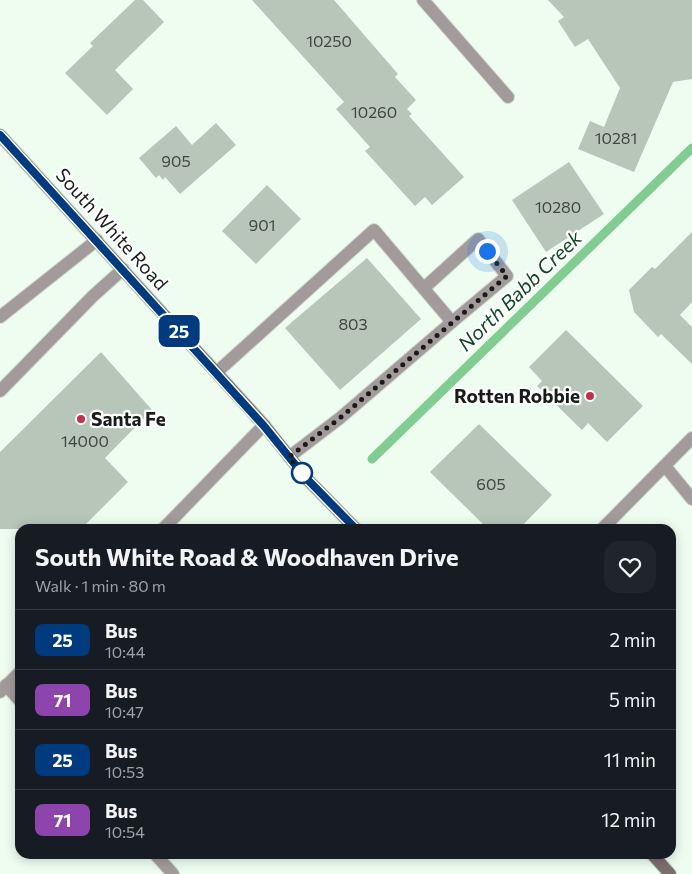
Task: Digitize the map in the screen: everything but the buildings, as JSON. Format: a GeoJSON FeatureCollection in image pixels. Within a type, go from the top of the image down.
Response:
{"type":"FeatureCollection","features":[{"type":"Feature","properties":{"kind":"main road","name":"South White Road"},"geometry":{"type":"LineString","coordinates":[[0,135],[217,372],[306,478],[351,524]]}},
{"type":"Feature","properties":{"kind":"main road"},"geometry":{"type":"LineString","coordinates":[[656,859],[670,874]]}},
{"type":"Feature","properties":{"kind":"street"},"geometry":{"type":"LineString","coordinates":[[424,0],[508,97]]}},
{"type":"Feature","properties":{"kind":"street"},"geometry":{"type":"LineString","coordinates":[[217,372],[374,230],[452,322]]}},
{"type":"Feature","properties":{"kind":"street"},"geometry":{"type":"LineString","coordinates":[[289,457],[340,418],[507,276],[478,239],[424,288]]}},
{"type":"Feature","properties":{"kind":"street"},"geometry":{"type":"LineString","coordinates":[[0,317],[97,240]]}},
{"type":"Feature","properties":{"kind":"street"},"geometry":{"type":"LineString","coordinates":[[0,391],[93,296],[123,269]]}},
{"type":"Feature","properties":{"kind":"street"},"geometry":{"type":"LineString","coordinates":[[168,524],[264,426]]}},
{"type":"Feature","properties":{"kind":"street"},"geometry":{"type":"LineString","coordinates":[[607,524],[692,438]]}},
{"type":"Feature","properties":{"kind":"street"},"geometry":{"type":"LineString","coordinates":[[664,466],[692,499]]}},
{"type":"Feature","properties":{"kind":"street"},"geometry":{"type":"LineString","coordinates":[[15,677],[3,689],[15,697]]}},
{"type":"Feature","properties":{"kind":"street"},"geometry":{"type":"LineString","coordinates":[[160,859],[173,874]]}},
{"type":"Feature","properties":{"kind":"waterway","name":"North Babb Creek"},"geometry":{"type":"LineString","coordinates":[[372,459],[692,148]]}},
{"type":"Feature","properties":{"kind":"bus line","name":"25"},"geometry":{"type":"LineString","coordinates":[[0,135],[264,426],[306,478],[351,524]]}},
{"type":"Feature","properties":{"kind":"place","name":"Rotten Robbie"},"geometry":{"type":"Point","coordinates":[590,396]}},
{"type":"Feature","properties":{"kind":"place","name":"Santa Fe"},"geometry":{"type":"Point","coordinates":[81,419]}},
{"type":"Feature","properties":{"kind":"route"},"geometry":{"type":"LineString","coordinates":[[302,473],[306,478],[289,457],[340,418],[507,276],[487,251]]}}]}
